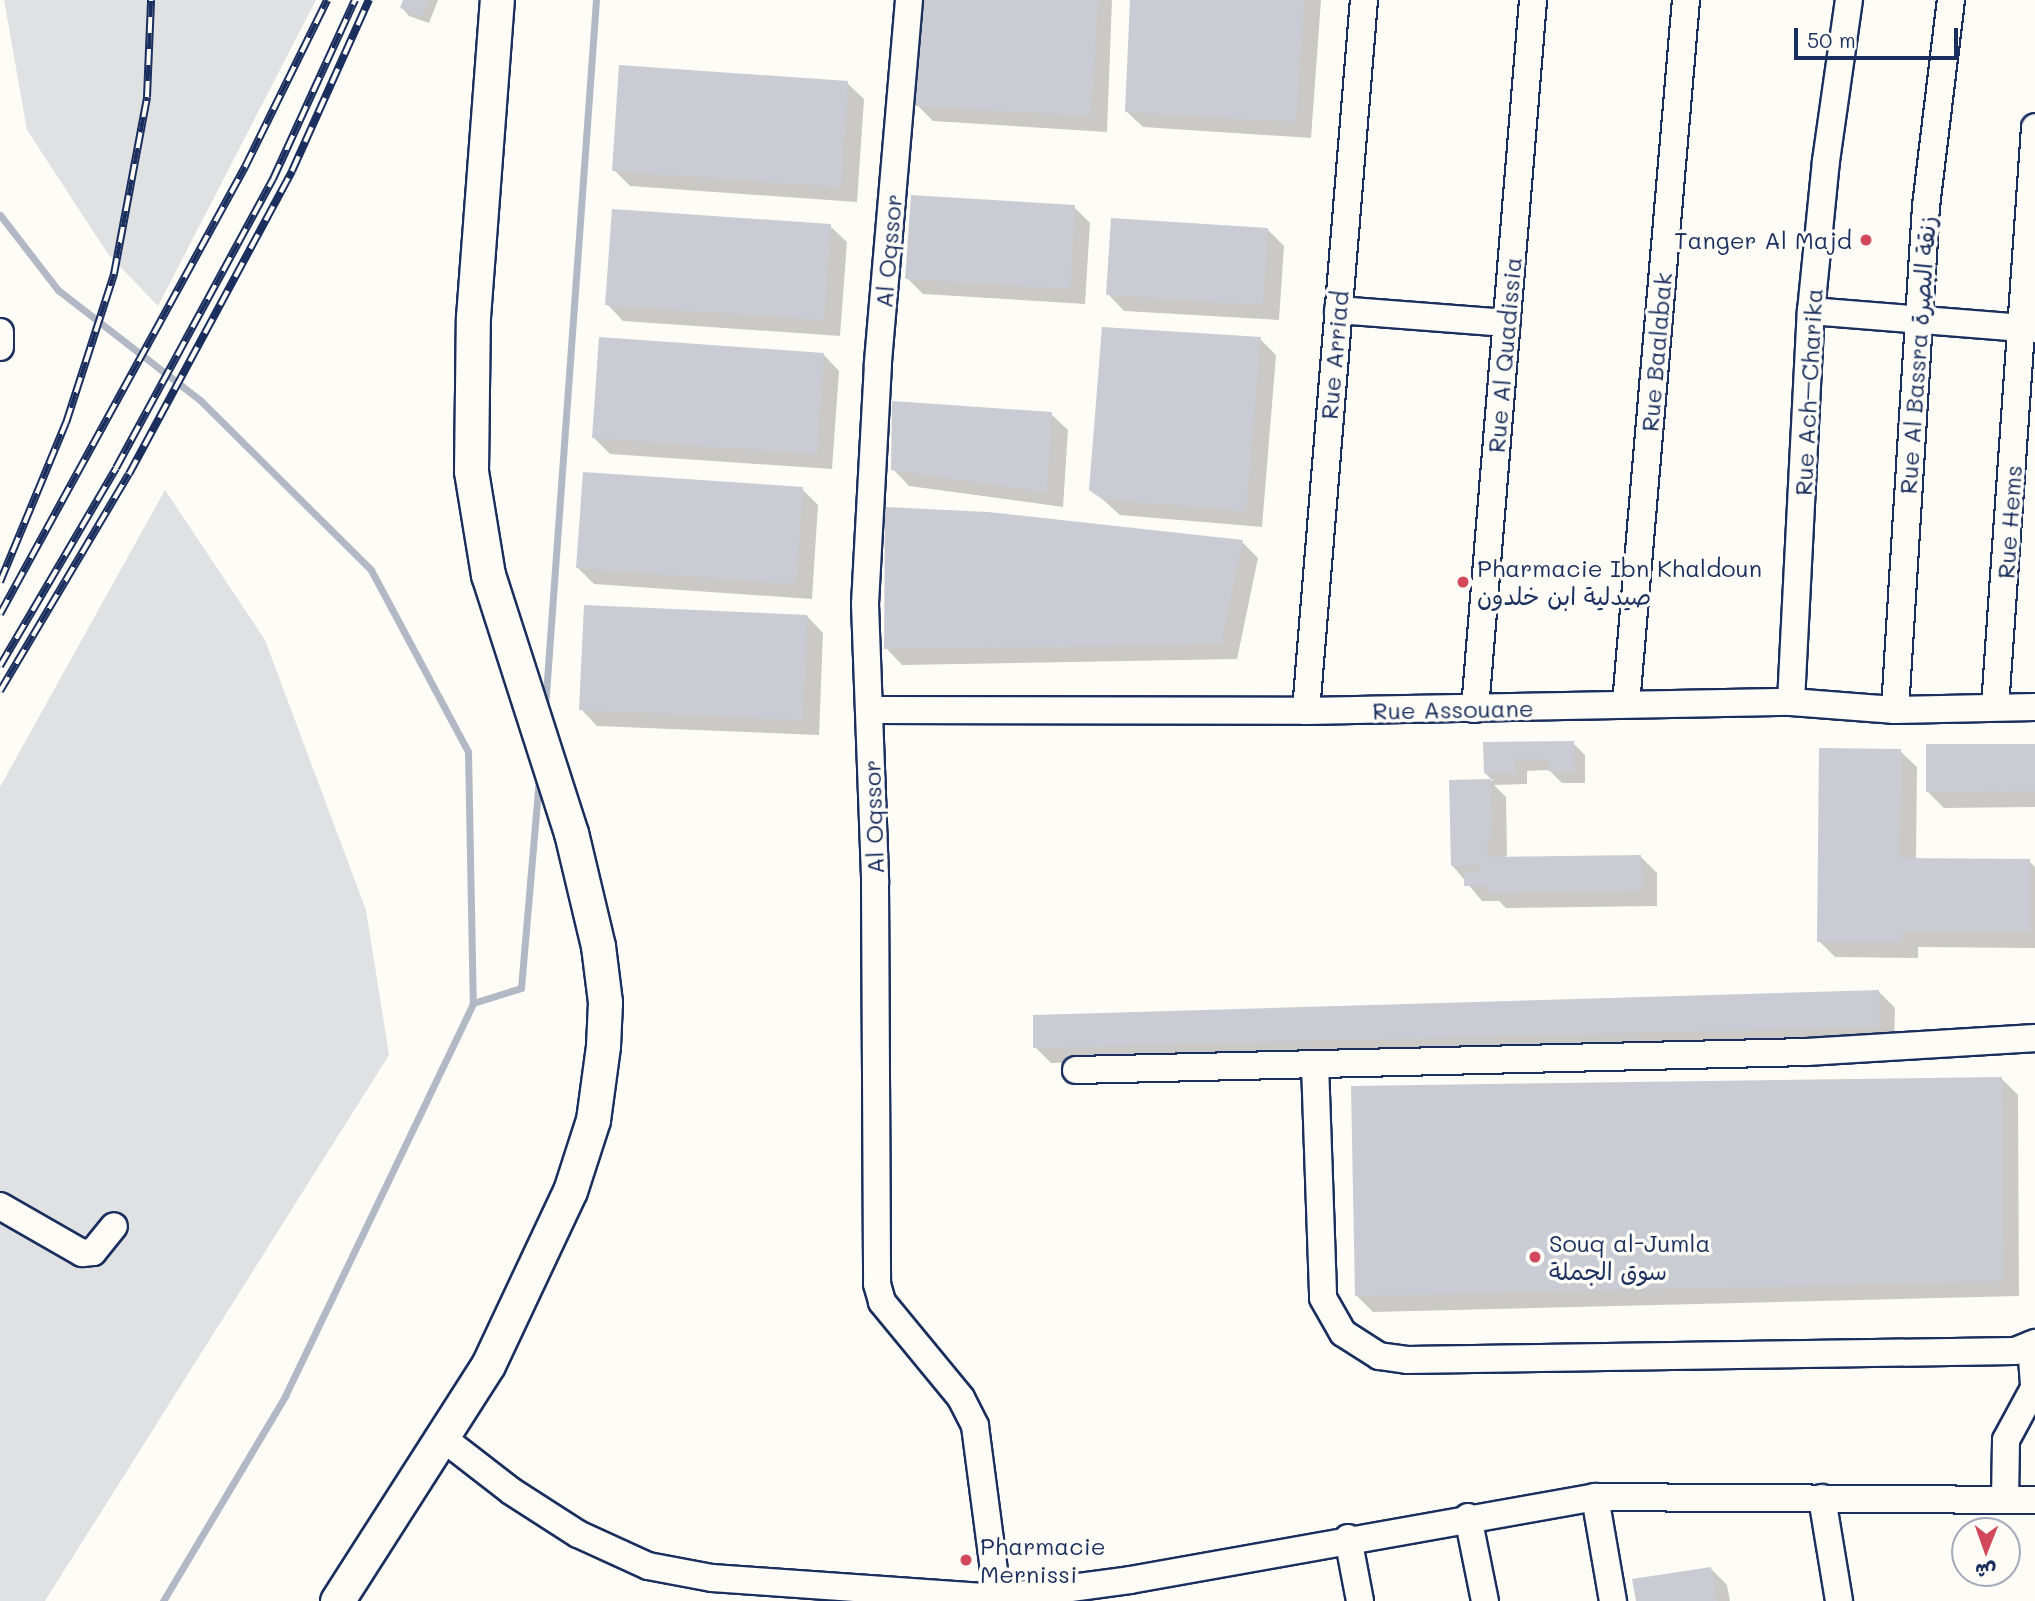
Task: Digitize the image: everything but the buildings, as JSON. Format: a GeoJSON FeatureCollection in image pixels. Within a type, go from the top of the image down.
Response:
{"type":"FeatureCollection","features":[{"type":"Feature","properties":{"kind":"main road"},"geometry":{"type":"LineString","coordinates":[[337,1601],[444,1439],[488,1365],[558,1216],[593,1119],[605,1002],[602,966],[571,833],[488,575],[471,471],[470,399],[496,0]]}},
{"type":"Feature","properties":{"kind":"street","name":"Al Oqssor"},"geometry":{"type":"LineString","coordinates":[[909,0],[878,364],[864,653],[870,710],[878,1293],[961,1398],[975,1426],[997,1599]]}},
{"type":"Feature","properties":{"kind":"street","name":"Rue Arriad"},"geometry":{"type":"LineString","coordinates":[[1306,711],[1364,0]]}},
{"type":"Feature","properties":{"kind":"street","name":"Rue Al Quadissia"},"geometry":{"type":"LineString","coordinates":[[1475,709],[1533,0]]}},
{"type":"Feature","properties":{"kind":"street","name":"Rue Baalabak"},"geometry":{"type":"LineString","coordinates":[[1626,704],[1686,0]]}},
{"type":"Feature","properties":{"kind":"street","name":"Rue Ach–Charika"},"geometry":{"type":"LineString","coordinates":[[1791,702],[1811,311],[1826,161],[1849,0]]}},
{"type":"Feature","properties":{"kind":"street","name":"Rue Al Bassra زنقة البصرة"},"geometry":{"type":"LineString","coordinates":[[1895,710],[1926,206],[1951,0]]}},
{"type":"Feature","properties":{"kind":"street","name":"Rue Hems"},"geometry":{"type":"LineString","coordinates":[[1995,707],[2029,328],[2035,127]]}},
{"type":"Feature","properties":{"kind":"street"},"geometry":{"type":"LineString","coordinates":[[1338,310],[1506,323]]}},
{"type":"Feature","properties":{"kind":"street"},"geometry":{"type":"LineString","coordinates":[[1811,311],[2029,328]]}},
{"type":"Feature","properties":{"kind":"street"},"geometry":{"type":"LineString","coordinates":[[0,332],[0,347]]}},
{"type":"Feature","properties":{"kind":"street","name":"Rue Assouane"},"geometry":{"type":"LineString","coordinates":[[870,710],[1306,711],[1791,702],[1895,710],[2035,707]]}},
{"type":"Feature","properties":{"kind":"street"},"geometry":{"type":"LineString","coordinates":[[1076,1070],[1807,1052],[2035,1038]]}},
{"type":"Feature","properties":{"kind":"street"},"geometry":{"type":"LineString","coordinates":[[1315,1064],[1323,1298],[1343,1333],[1379,1356],[1408,1360],[2015,1351],[2033,1344],[2033,1395],[2016,1415],[2007,1440],[2005,1499]]}},
{"type":"Feature","properties":{"kind":"street"},"geometry":{"type":"LineString","coordinates":[[0,1206],[82,1253],[93,1252],[114,1226]]}},
{"type":"Feature","properties":{"kind":"street"},"geometry":{"type":"LineString","coordinates":[[444,1439],[511,1491],[578,1534],[648,1566],[712,1578],[997,1599],[1130,1580],[1348,1538],[1595,1497],[2035,1500]]}},
{"type":"Feature","properties":{"kind":"street"},"geometry":{"type":"LineString","coordinates":[[1595,1497],[1613,1601]]}},
{"type":"Feature","properties":{"kind":"street"},"geometry":{"type":"LineString","coordinates":[[1822,1498],[1839,1601]]}},
{"type":"Feature","properties":{"kind":"street"},"geometry":{"type":"LineString","coordinates":[[1468,1517],[1485,1601]]}},
{"type":"Feature","properties":{"kind":"street"},"geometry":{"type":"LineString","coordinates":[[1348,1538],[1360,1601]]}},
{"type":"Feature","properties":{"kind":"shaded area"},"geometry":{"type":"Polygon","coordinates":[[[4,0],[316,0],[158,306],[108,254],[27,130],[4,0]]]}},
{"type":"Feature","properties":{"kind":"shaded area"},"geometry":{"type":"Polygon","coordinates":[[[165,490],[265,640],[366,910],[389,1055],[45,1601],[0,1601],[0,787],[165,490]]]}},
{"type":"Feature","properties":{"kind":"waterway"},"geometry":{"type":"LineString","coordinates":[[545,708],[596,0]]}},
{"type":"Feature","properties":{"kind":"waterway"},"geometry":{"type":"LineString","coordinates":[[0,215],[58,290],[200,400],[371,570],[468,752],[473,1003]]}},
{"type":"Feature","properties":{"kind":"waterway"},"geometry":{"type":"LineString","coordinates":[[163,1601],[285,1396],[473,1003],[521,988],[539,779]]}},
{"type":"Feature","properties":{"kind":"railway"},"geometry":{"type":"LineString","coordinates":[[0,582],[66,423],[114,274],[147,97],[151,0]]}},
{"type":"Feature","properties":{"kind":"railway"},"geometry":{"type":"LineString","coordinates":[[0,614],[245,167],[327,0]]}},
{"type":"Feature","properties":{"kind":"railway"},"geometry":{"type":"LineString","coordinates":[[0,666],[116,468],[273,179],[355,0]]}},
{"type":"Feature","properties":{"kind":"railway"},"geometry":{"type":"LineString","coordinates":[[0,691],[129,474],[292,171],[369,0]]}},
{"type":"Feature","properties":{"kind":"place","name":"Tanger Al Majd"},"geometry":{"type":"Point","coordinates":[1866,240]}},
{"type":"Feature","properties":{"kind":"place","name":"Pharmacie Ibn Khaldoun صيدلية ابن خلدون"},"geometry":{"type":"Point","coordinates":[1463,582]}},
{"type":"Feature","properties":{"kind":"place","name":"Souq al-Jumla سوق الجملة"},"geometry":{"type":"Point","coordinates":[1535,1257]}},
{"type":"Feature","properties":{"kind":"place","name":"Pharmacie Mernissi"},"geometry":{"type":"Point","coordinates":[966,1560]}}]}
